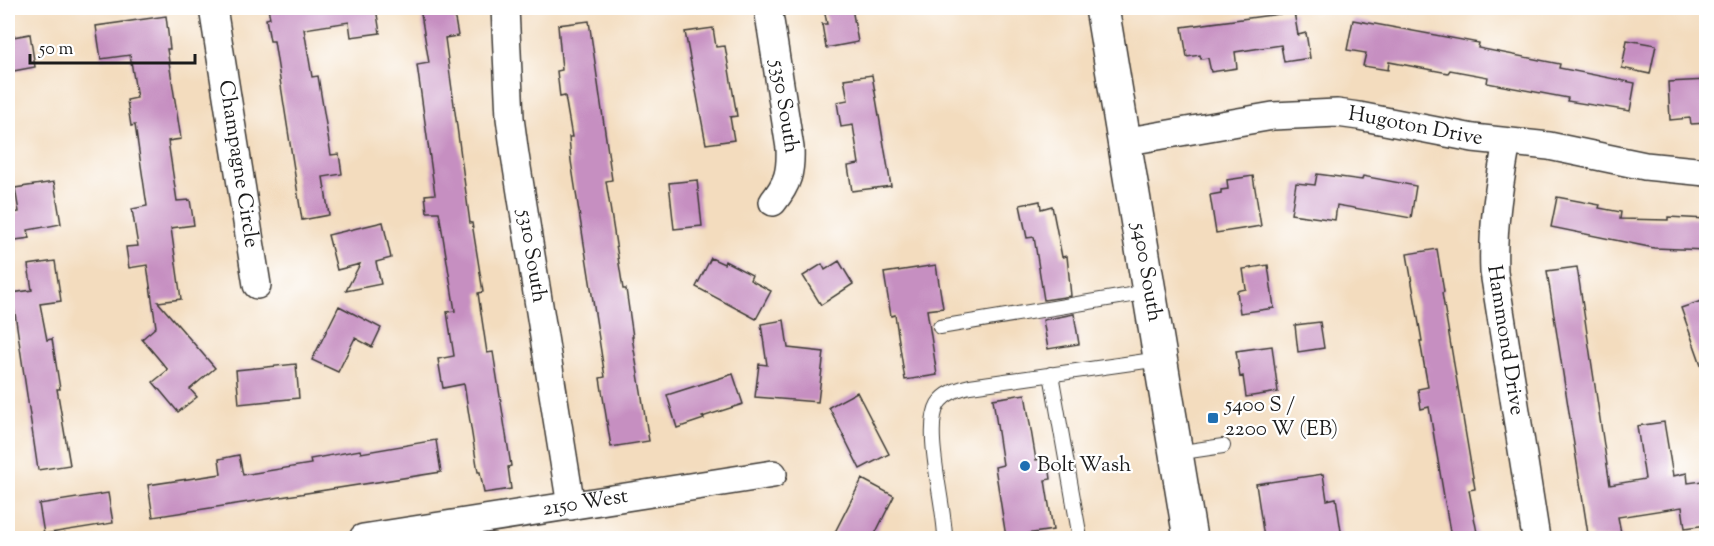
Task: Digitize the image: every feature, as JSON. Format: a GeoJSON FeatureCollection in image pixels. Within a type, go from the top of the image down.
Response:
{"type":"FeatureCollection","features":[{"type":"Feature","properties":{"kind":"main road","name":"5400 South"},"geometry":{"type":"LineString","coordinates":[[1101,8],[1190,538]]}},
{"type":"Feature","properties":{"kind":"street","name":"Champagne Circle"},"geometry":{"type":"LineString","coordinates":[[213,8],[257,285]]}},
{"type":"Feature","properties":{"kind":"street","name":"5310 South"},"geometry":{"type":"LineString","coordinates":[[505,8],[514,155],[571,506]]}},
{"type":"Feature","properties":{"kind":"street","name":"5350 South"},"geometry":{"type":"LineString","coordinates":[[768,8],[790,148],[790,169],[785,187],[774,202]]}},
{"type":"Feature","properties":{"kind":"street","name":"Hugoton Drive"},"geometry":{"type":"LineString","coordinates":[[1123,142],[1249,119],[1317,113],[1359,116],[1473,138],[1549,146],[1645,166],[1707,172]]}},
{"type":"Feature","properties":{"kind":"street","name":"Hammond Drive"},"geometry":{"type":"LineString","coordinates":[[1507,142],[1495,211],[1494,272],[1536,538]]}},
{"type":"Feature","properties":{"kind":"street","name":"2150 West"},"geometry":{"type":"LineString","coordinates":[[363,538],[773,474]]}},
{"type":"Feature","properties":{"kind":"lane"},"geometry":{"type":"LineString","coordinates":[[940,327],[1149,292]]}},
{"type":"Feature","properties":{"kind":"lane"},"geometry":{"type":"LineString","coordinates":[[945,538],[933,418],[942,398],[958,388],[1160,359]]}},
{"type":"Feature","properties":{"kind":"lane"},"geometry":{"type":"LineString","coordinates":[[1051,374],[1080,538]]}},
{"type":"Feature","properties":{"kind":"lane"},"geometry":{"type":"LineString","coordinates":[[1176,453],[1223,446]]}},
{"type":"Feature","properties":{"kind":"building"},"geometry":{"type":"Polygon","coordinates":[[[268,8],[376,8],[380,33],[351,37],[349,22],[304,29],[312,77],[318,76],[331,155],[339,154],[342,174],[323,177],[329,215],[302,220],[274,41],[270,41],[266,19],[270,18],[268,8]]]}},
{"type":"Feature","properties":{"kind":"building"},"geometry":{"type":"Polygon","coordinates":[[[420,8],[453,8],[458,36],[445,38],[470,223],[472,223],[483,292],[478,293],[487,353],[493,352],[511,466],[508,467],[511,489],[484,493],[480,472],[478,472],[464,384],[443,388],[438,359],[454,356],[447,312],[455,311],[439,212],[427,212],[425,195],[435,194],[417,65],[429,63],[420,8]]]}},
{"type":"Feature","properties":{"kind":"building"},"geometry":{"type":"Polygon","coordinates":[[[824,8],[852,8],[858,42],[826,48],[822,24],[827,24],[824,8]]]}},
{"type":"Feature","properties":{"kind":"building"},"geometry":{"type":"Polygon","coordinates":[[[1294,12],[1298,35],[1306,33],[1310,58],[1284,62],[1281,45],[1235,52],[1237,68],[1211,72],[1208,58],[1201,59],[1200,55],[1187,57],[1182,27],[1294,12]]]}},
{"type":"Feature","properties":{"kind":"building"},"geometry":{"type":"Polygon","coordinates":[[[166,16],[170,49],[167,49],[181,139],[168,141],[177,201],[190,200],[194,225],[171,228],[181,299],[158,302],[215,368],[190,389],[197,397],[178,412],[153,382],[168,370],[142,339],[156,327],[147,265],[129,268],[126,247],[138,246],[132,209],[147,206],[135,125],[131,126],[127,100],[137,98],[130,55],[101,59],[96,26],[166,16]]]}},
{"type":"Feature","properties":{"kind":"building"},"geometry":{"type":"Polygon","coordinates":[[[1353,20],[1479,43],[1478,48],[1560,64],[1559,68],[1635,83],[1630,111],[1567,101],[1568,98],[1487,83],[1488,77],[1450,70],[1448,73],[1389,62],[1388,70],[1363,66],[1366,53],[1347,50],[1353,20]]]}},
{"type":"Feature","properties":{"kind":"building"},"geometry":{"type":"Polygon","coordinates":[[[589,21],[612,180],[606,181],[623,289],[626,289],[649,441],[611,447],[600,378],[605,377],[571,161],[569,137],[572,137],[565,96],[560,97],[557,71],[562,70],[558,25],[589,21]]]}},
{"type":"Feature","properties":{"kind":"building"},"geometry":{"type":"Polygon","coordinates":[[[713,28],[716,47],[725,46],[737,116],[730,117],[734,140],[706,144],[685,32],[713,28]]]}},
{"type":"Feature","properties":{"kind":"building"},"geometry":{"type":"Polygon","coordinates":[[[30,34],[35,67],[8,72],[8,38],[30,34]]]}},
{"type":"Feature","properties":{"kind":"building"},"geometry":{"type":"Polygon","coordinates":[[[1627,40],[1656,45],[1650,74],[1622,68],[1627,40]]]}},
{"type":"Feature","properties":{"kind":"building"},"geometry":{"type":"Polygon","coordinates":[[[872,75],[891,186],[852,191],[848,166],[859,164],[853,125],[841,127],[837,102],[848,100],[844,79],[872,75]]]}},
{"type":"Feature","properties":{"kind":"building"},"geometry":{"type":"Polygon","coordinates":[[[1707,80],[1707,123],[1691,124],[1690,118],[1670,120],[1668,82],[1707,80]]]}},
{"type":"Feature","properties":{"kind":"building"},"geometry":{"type":"Polygon","coordinates":[[[1317,174],[1362,180],[1363,176],[1416,186],[1411,218],[1337,205],[1335,220],[1291,214],[1296,183],[1315,185],[1317,174]]]}},
{"type":"Feature","properties":{"kind":"building"},"geometry":{"type":"Polygon","coordinates":[[[1253,176],[1261,226],[1216,233],[1210,195],[1228,189],[1227,180],[1253,176]]]}},
{"type":"Feature","properties":{"kind":"building"},"geometry":{"type":"Polygon","coordinates":[[[697,180],[702,226],[674,229],[669,183],[697,180]]]}},
{"type":"Feature","properties":{"kind":"building"},"geometry":{"type":"Polygon","coordinates":[[[54,182],[61,224],[28,230],[30,238],[8,241],[8,214],[19,212],[15,188],[54,182]]]}},
{"type":"Feature","properties":{"kind":"building"},"geometry":{"type":"Polygon","coordinates":[[[1557,197],[1600,205],[1599,208],[1621,212],[1620,219],[1668,220],[1668,217],[1707,219],[1707,250],[1654,248],[1551,227],[1557,197]]]}},
{"type":"Feature","properties":{"kind":"building"},"geometry":{"type":"Polygon","coordinates":[[[1040,201],[1041,209],[1052,206],[1062,257],[1067,256],[1071,296],[1044,300],[1034,237],[1027,238],[1020,205],[1040,201]]]}},
{"type":"Feature","properties":{"kind":"building"},"geometry":{"type":"Polygon","coordinates":[[[383,222],[391,258],[376,262],[381,284],[346,291],[360,264],[337,270],[328,235],[383,222]]]}},
{"type":"Feature","properties":{"kind":"building"},"geometry":{"type":"Polygon","coordinates":[[[1437,249],[1444,292],[1442,293],[1475,489],[1469,490],[1478,538],[1451,538],[1429,407],[1421,409],[1418,389],[1428,387],[1407,254],[1437,249]]]}},
{"type":"Feature","properties":{"kind":"building"},"geometry":{"type":"Polygon","coordinates":[[[711,258],[724,264],[725,261],[752,275],[750,280],[771,291],[756,319],[696,287],[711,258]]]}},
{"type":"Feature","properties":{"kind":"building"},"geometry":{"type":"Polygon","coordinates":[[[55,261],[61,301],[40,304],[47,340],[52,339],[60,389],[57,389],[70,465],[38,470],[12,293],[32,290],[28,265],[55,261]]]}},
{"type":"Feature","properties":{"kind":"building"},"geometry":{"type":"Polygon","coordinates":[[[839,261],[853,284],[821,305],[803,276],[822,264],[825,270],[839,261]]]}},
{"type":"Feature","properties":{"kind":"building"},"geometry":{"type":"Polygon","coordinates":[[[936,265],[943,308],[927,310],[937,375],[905,380],[895,315],[891,316],[884,273],[936,265]]]}},
{"type":"Feature","properties":{"kind":"building"},"geometry":{"type":"Polygon","coordinates":[[[1268,265],[1274,308],[1240,313],[1237,291],[1246,289],[1243,269],[1268,265]]]}},
{"type":"Feature","properties":{"kind":"building"},"geometry":{"type":"Polygon","coordinates":[[[1577,267],[1610,485],[1645,479],[1637,426],[1664,422],[1673,476],[1687,473],[1688,483],[1702,481],[1707,506],[1707,525],[1685,528],[1682,507],[1618,517],[1622,538],[1591,538],[1588,534],[1547,271],[1577,267]]]}},
{"type":"Feature","properties":{"kind":"building"},"geometry":{"type":"Polygon","coordinates":[[[1707,299],[1707,373],[1704,373],[1681,308],[1707,299]]]}},
{"type":"Feature","properties":{"kind":"building"},"geometry":{"type":"Polygon","coordinates":[[[339,306],[381,328],[372,347],[355,338],[338,372],[312,360],[339,306]]]}},
{"type":"Feature","properties":{"kind":"building"},"geometry":{"type":"Polygon","coordinates":[[[1074,314],[1079,344],[1048,349],[1043,320],[1074,314]]]}},
{"type":"Feature","properties":{"kind":"building"},"geometry":{"type":"Polygon","coordinates":[[[784,320],[788,348],[824,352],[818,402],[755,397],[759,364],[767,365],[761,324],[784,320]]]}},
{"type":"Feature","properties":{"kind":"building"},"geometry":{"type":"Polygon","coordinates":[[[1320,322],[1324,348],[1298,352],[1295,325],[1320,322]]]}},
{"type":"Feature","properties":{"kind":"building"},"geometry":{"type":"Polygon","coordinates":[[[1272,346],[1278,392],[1246,397],[1236,351],[1272,346]]]}},
{"type":"Feature","properties":{"kind":"building"},"geometry":{"type":"Polygon","coordinates":[[[296,364],[299,398],[239,404],[236,370],[296,364]]]}},
{"type":"Feature","properties":{"kind":"building"},"geometry":{"type":"Polygon","coordinates":[[[733,374],[743,404],[677,428],[667,395],[733,374]]]}},
{"type":"Feature","properties":{"kind":"building"},"geometry":{"type":"Polygon","coordinates":[[[857,392],[889,454],[860,469],[829,407],[857,392]]]}},
{"type":"Feature","properties":{"kind":"building","name":"Bolt Wash"},"geometry":{"type":"Polygon","coordinates":[[[1025,394],[1036,460],[1048,458],[1051,479],[1045,480],[1053,530],[1006,537],[995,467],[1003,465],[993,399],[1025,394]]]}},
{"type":"Feature","properties":{"kind":"building"},"geometry":{"type":"Polygon","coordinates":[[[436,440],[441,472],[153,517],[148,485],[221,474],[219,459],[239,455],[243,475],[311,464],[310,459],[436,440]]]}},
{"type":"Feature","properties":{"kind":"building"},"geometry":{"type":"Polygon","coordinates":[[[1323,474],[1327,500],[1336,498],[1342,538],[1264,538],[1256,484],[1323,474]]]}},
{"type":"Feature","properties":{"kind":"building"},"geometry":{"type":"Polygon","coordinates":[[[862,479],[894,496],[873,538],[832,538],[862,479]]]}},
{"type":"Feature","properties":{"kind":"building"},"geometry":{"type":"Polygon","coordinates":[[[108,493],[113,523],[44,534],[39,504],[108,493]]]}},
{"type":"Feature","properties":{"kind":"place","name":"5400 S / 2200 W (EB)"},"geometry":{"type":"Point","coordinates":[1213,418]}},
{"type":"Feature","properties":{"kind":"place","name":"Bolt Wash"},"geometry":{"type":"Point","coordinates":[1025,466]}}]}
